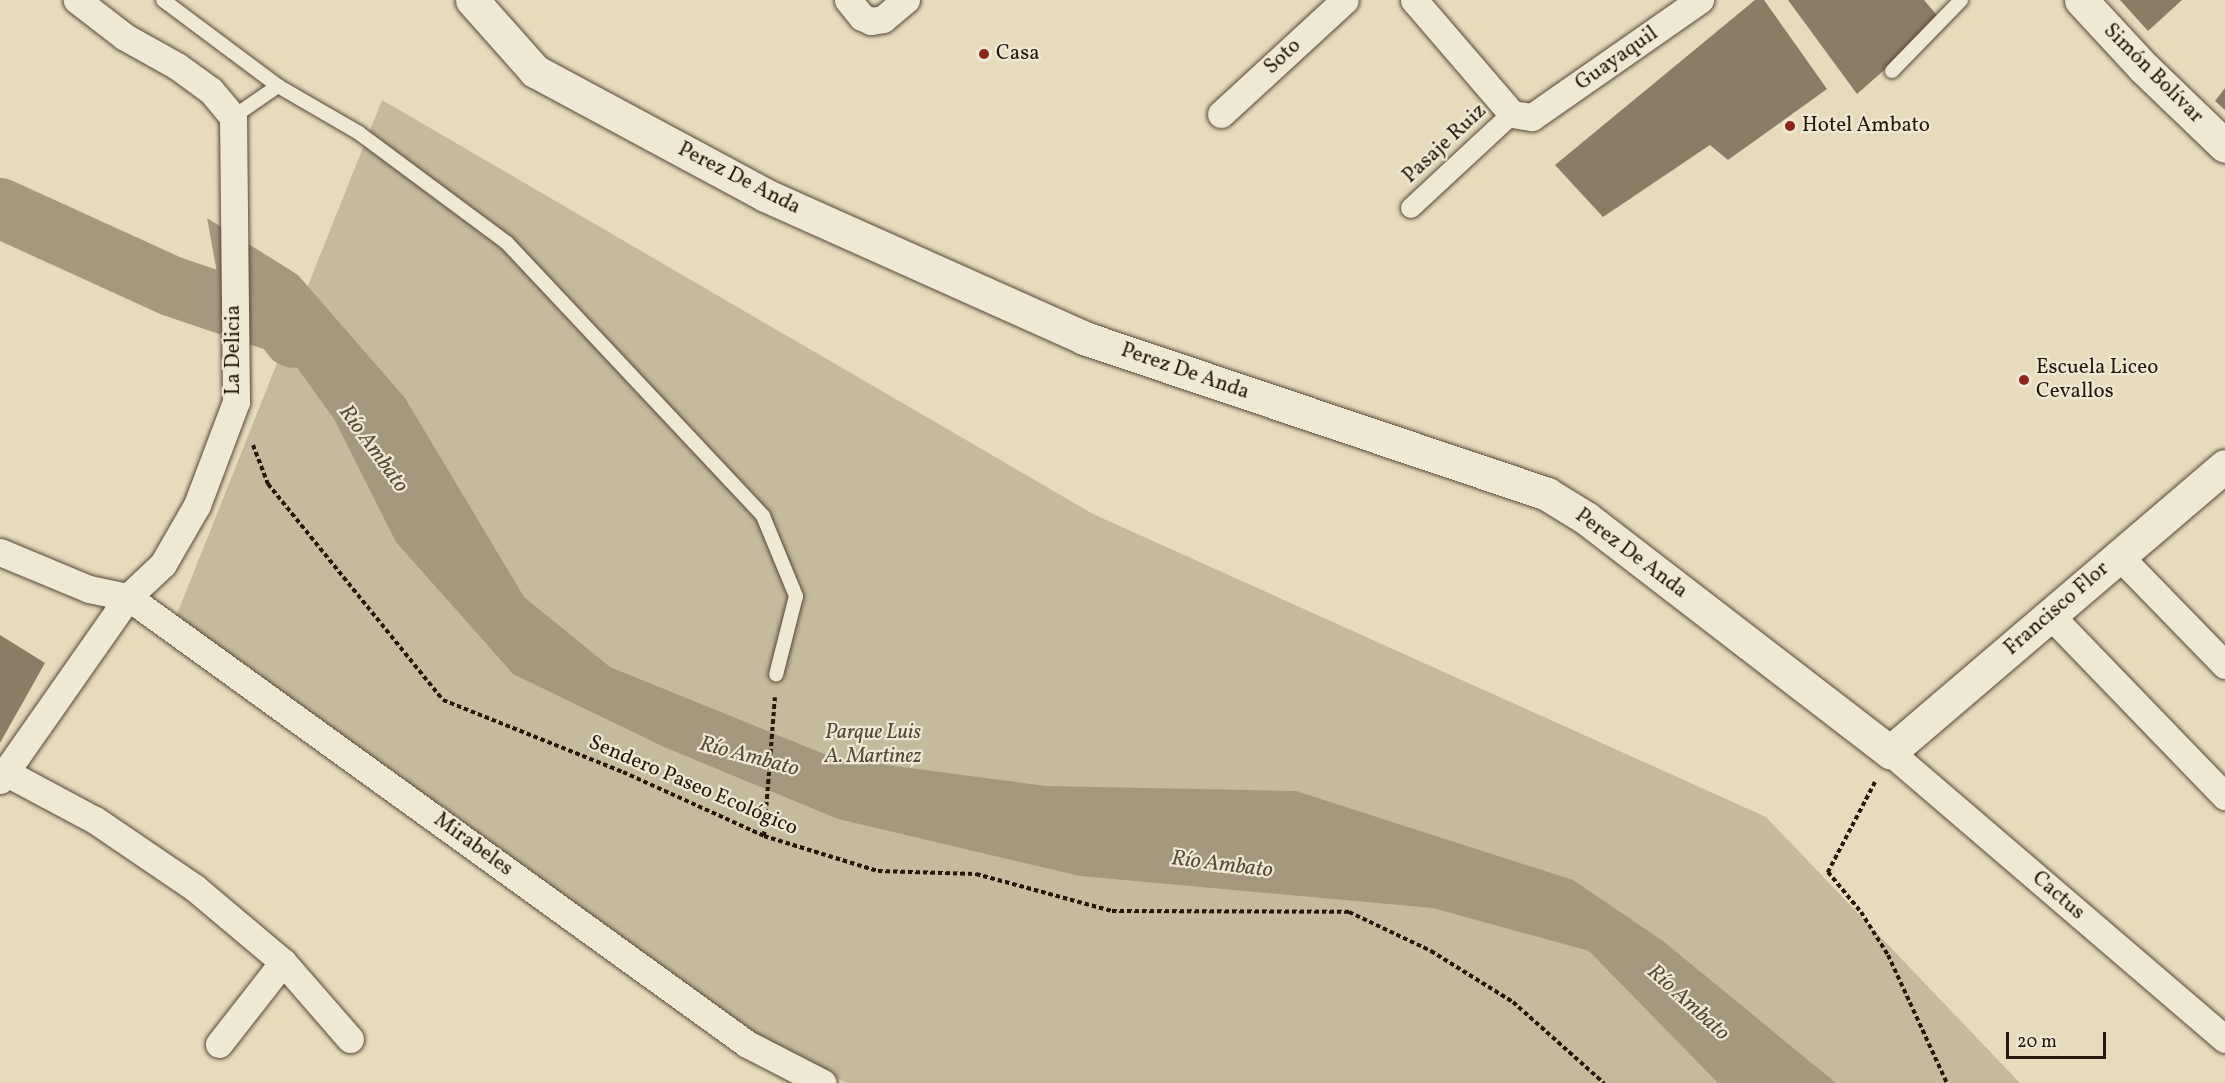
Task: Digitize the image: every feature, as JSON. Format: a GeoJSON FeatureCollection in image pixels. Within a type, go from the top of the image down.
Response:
{"type":"FeatureCollection","features":[{"type":"Feature","properties":{"kind":"main road","name":"Perez De Anda"},"geometry":{"type":"LineString","coordinates":[[471,0],[536,71],[765,195],[1084,338],[1546,494],[1586,518],[1890,752]]}},
{"type":"Feature","properties":{"kind":"main road","name":"Simón Bolívar"},"geometry":{"type":"LineString","coordinates":[[2081,0],[2144,68],[2225,146]]}},
{"type":"Feature","properties":{"kind":"main road","name":"Francisco Flor"},"geometry":{"type":"LineString","coordinates":[[1890,752],[2225,466]]}},
{"type":"Feature","properties":{"kind":"street"},"geometry":{"type":"LineString","coordinates":[[77,0],[125,37],[177,66],[210,90],[233,128]]}},
{"type":"Feature","properties":{"kind":"street"},"geometry":{"type":"LineString","coordinates":[[848,0],[862,17],[871,21],[883,19],[906,0]]}},
{"type":"Feature","properties":{"kind":"street","name":"Soto"},"geometry":{"type":"LineString","coordinates":[[1221,114],[1345,0]]}},
{"type":"Feature","properties":{"kind":"street"},"geometry":{"type":"LineString","coordinates":[[1414,0],[1522,116]]}},
{"type":"Feature","properties":{"kind":"street","name":"Guayaquil"},"geometry":{"type":"LineString","coordinates":[[1522,116],[1700,0]]}},
{"type":"Feature","properties":{"kind":"street","name":"Pasaje Ruiz"},"geometry":{"type":"LineString","coordinates":[[1411,208],[1522,116]]}},
{"type":"Feature","properties":{"kind":"street","name":"La Delicia"},"geometry":{"type":"LineString","coordinates":[[3,776],[128,597],[163,564],[197,505],[236,402],[233,128]]}},
{"type":"Feature","properties":{"kind":"street"},"geometry":{"type":"LineString","coordinates":[[0,552],[89,589],[128,597]]}},
{"type":"Feature","properties":{"kind":"street"},"geometry":{"type":"LineString","coordinates":[[2119,556],[2225,665]]}},
{"type":"Feature","properties":{"kind":"street","name":"Mirabeles"},"geometry":{"type":"LineString","coordinates":[[128,597],[747,1044],[823,1083]]}},
{"type":"Feature","properties":{"kind":"street"},"geometry":{"type":"LineString","coordinates":[[2050,615],[2225,796]]}},
{"type":"Feature","properties":{"kind":"street","name":"Cactus"},"geometry":{"type":"LineString","coordinates":[[1890,752],[2225,1040]]}},
{"type":"Feature","properties":{"kind":"street"},"geometry":{"type":"LineString","coordinates":[[3,776],[104,826],[195,888],[283,962],[350,1039]]}},
{"type":"Feature","properties":{"kind":"street"},"geometry":{"type":"LineString","coordinates":[[219,1044],[283,962]]}},
{"type":"Feature","properties":{"kind":"lane"},"geometry":{"type":"LineString","coordinates":[[163,0],[278,86],[360,133],[507,243],[763,516],[796,596],[776,675]]}},
{"type":"Feature","properties":{"kind":"lane"},"geometry":{"type":"LineString","coordinates":[[1892,71],[1961,0]]}},
{"type":"Feature","properties":{"kind":"lane"},"geometry":{"type":"LineString","coordinates":[[233,128],[278,86]]}},
{"type":"Feature","properties":{"kind":"path","name":"Sendero Paseo Ecológico"},"geometry":{"type":"LineString","coordinates":[[236,402],[268,484],[443,700],[623,772],[764,836],[879,871],[976,874],[1112,911],[1349,912],[1431,951],[1513,1002],[1604,1083]]}},
{"type":"Feature","properties":{"kind":"path"},"geometry":{"type":"LineString","coordinates":[[764,836],[768,812],[776,675]]}},
{"type":"Feature","properties":{"kind":"path"},"geometry":{"type":"LineString","coordinates":[[1890,752],[1828,872],[1861,912],[1888,955],[1947,1083]]}},
{"type":"Feature","properties":{"kind":"green space","name":"Parque Luis A. Martinez"},"geometry":{"type":"Polygon","coordinates":[[[382,100],[1093,514],[1766,817],[2020,1083],[846,1083],[709,1010],[175,619],[382,100]]]}},
{"type":"Feature","properties":{"kind":"water"},"geometry":{"type":"Polygon","coordinates":[[[207,218],[298,275],[405,398],[524,597],[610,667],[834,758],[1046,786],[1296,791],[1573,880],[1663,941],[1836,1083],[1718,1083],[1589,951],[1433,908],[1080,876],[838,819],[664,747],[513,674],[396,542],[334,419],[273,334],[225,316],[207,218]]]}},
{"type":"Feature","properties":{"kind":"building"},"geometry":{"type":"Polygon","coordinates":[[[1755,0],[1764,0],[1827,89],[1728,160],[1710,145],[1603,217],[1555,165],[1755,0]]]}},
{"type":"Feature","properties":{"kind":"building"},"geometry":{"type":"Polygon","coordinates":[[[1788,0],[1924,0],[1941,20],[1857,94],[1788,0]]]}},
{"type":"Feature","properties":{"kind":"building"},"geometry":{"type":"Polygon","coordinates":[[[2120,0],[2182,0],[2148,31],[2120,0]]]}},
{"type":"Feature","properties":{"kind":"building"},"geometry":{"type":"Polygon","coordinates":[[[2225,88],[2225,110],[2215,101],[2225,88]]]}},
{"type":"Feature","properties":{"kind":"building"},"geometry":{"type":"Polygon","coordinates":[[[0,635],[45,663],[0,743],[0,635]]]}},
{"type":"Feature","properties":{"kind":"waterway","name":"Río Ambato"},"geometry":{"type":"LineString","coordinates":[[0,208],[171,286],[283,324],[293,338]]}},
{"type":"Feature","properties":{"kind":"place","name":"Casa"},"geometry":{"type":"Point","coordinates":[984,54]}},
{"type":"Feature","properties":{"kind":"place","name":"Hotel Ambato"},"geometry":{"type":"Point","coordinates":[1790,126]}},
{"type":"Feature","properties":{"kind":"place","name":"Escuela Liceo Cevallos"},"geometry":{"type":"Point","coordinates":[2024,380]}}]}
